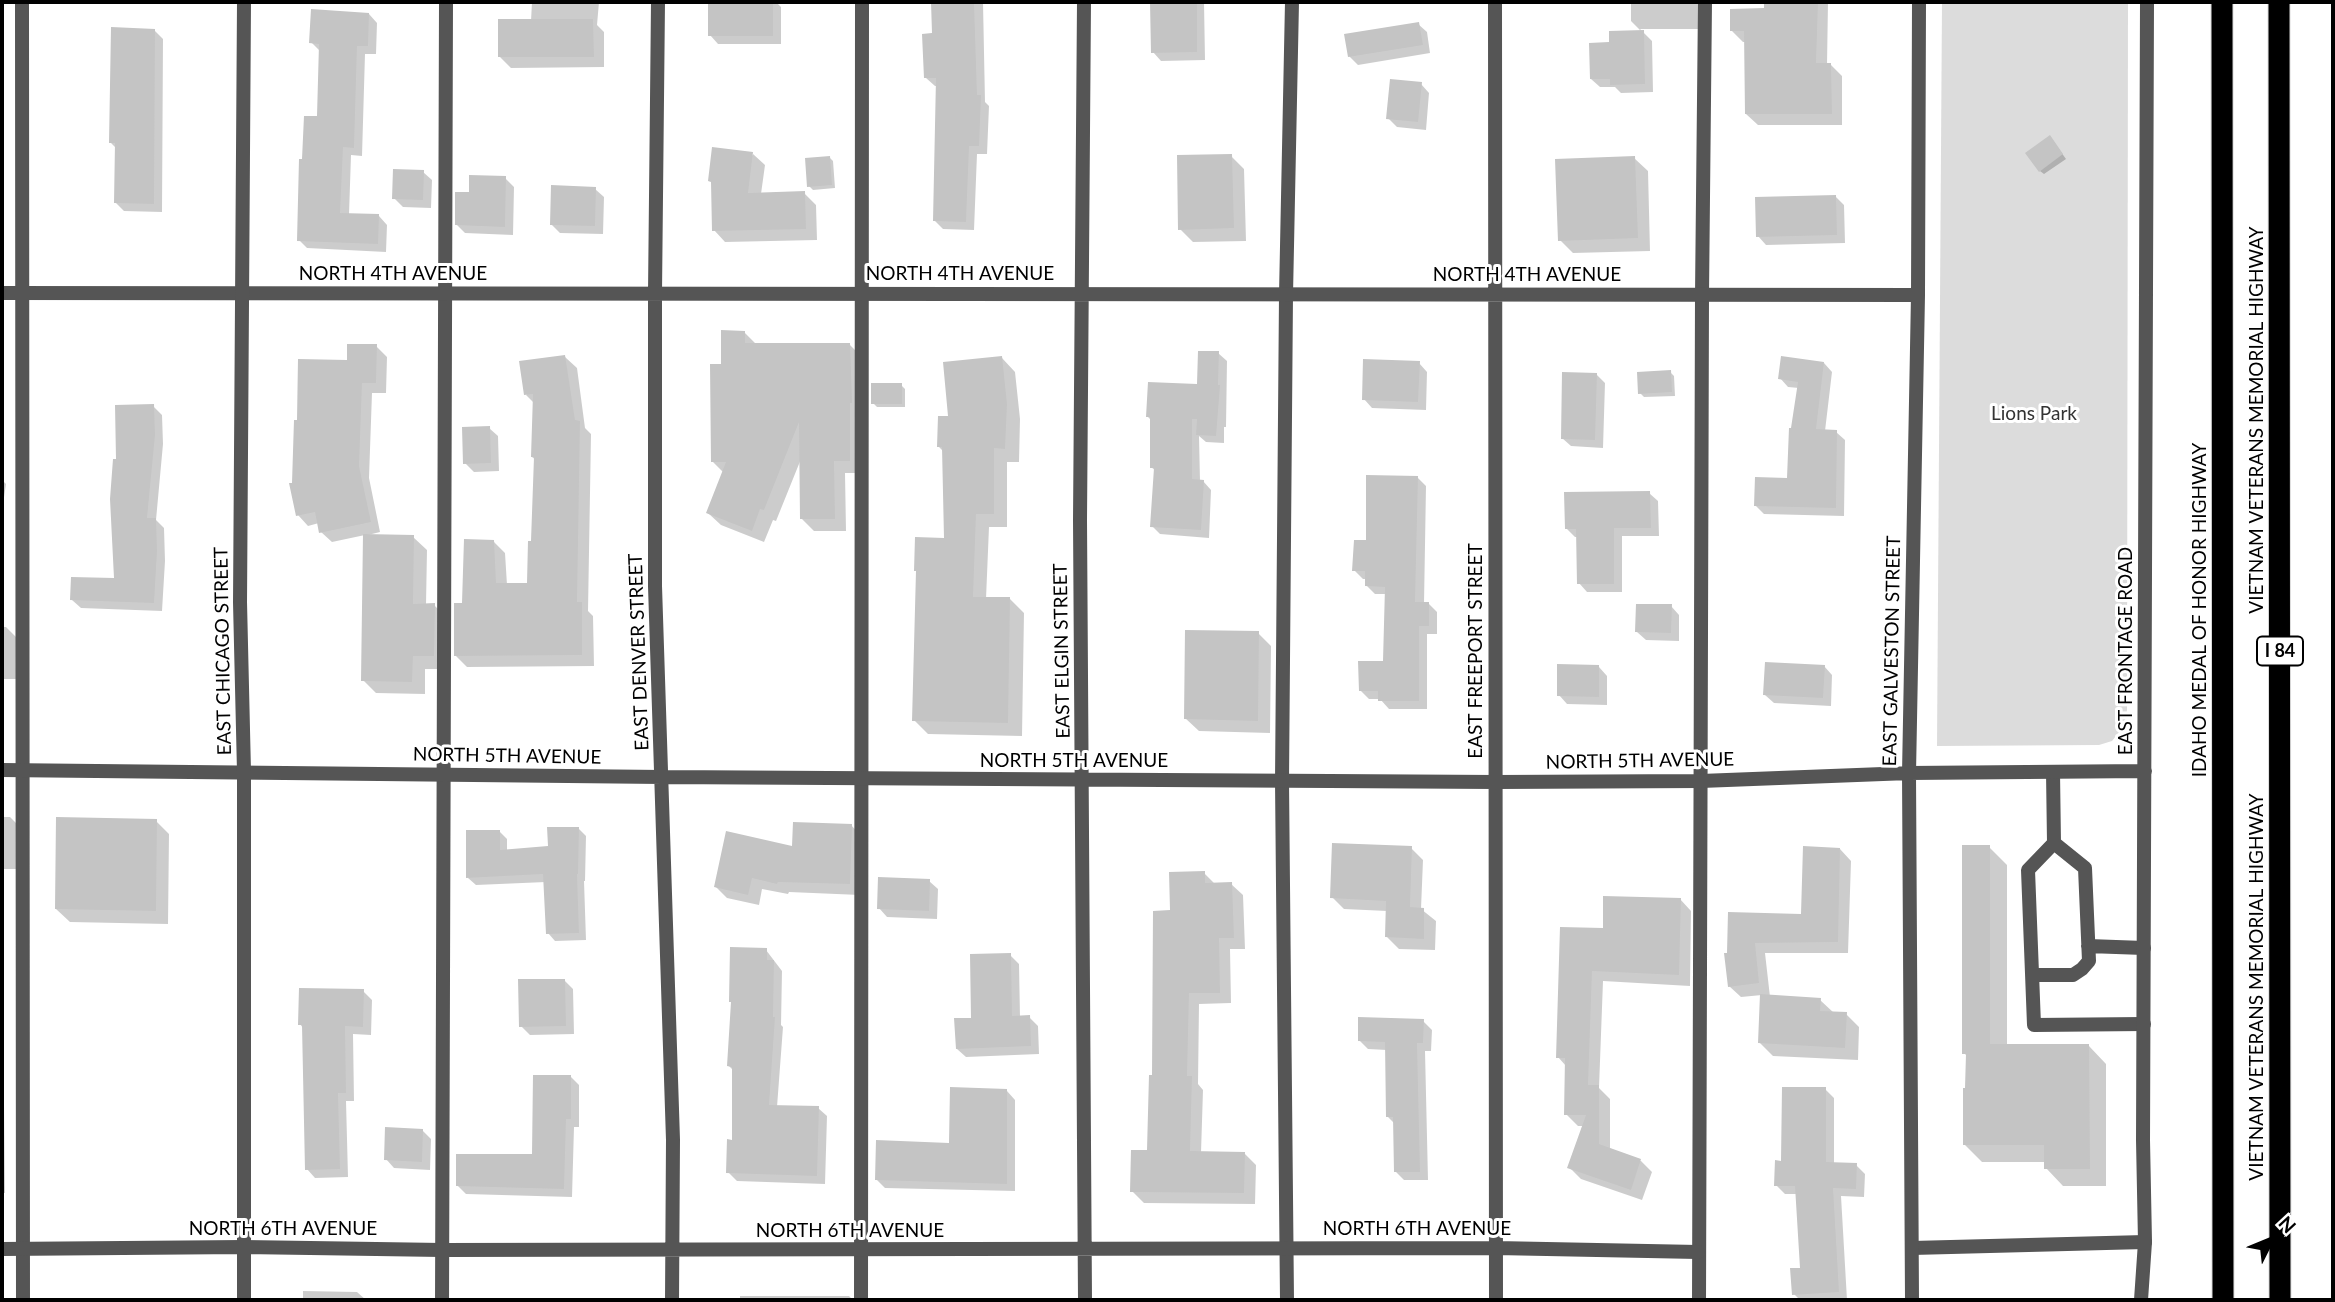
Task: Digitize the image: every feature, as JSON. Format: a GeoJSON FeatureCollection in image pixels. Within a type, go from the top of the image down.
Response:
{"type":"FeatureCollection","features":[{"type":"Feature","properties":{"kind":"highway","name":"IDAHO MEDAL OF HONOR HIGHWAY"},"geometry":{"type":"LineString","coordinates":[[2221,1219],[2222,2]]}},
{"type":"Feature","properties":{"kind":"highway","name":"VIETNAM VETERANS MEMORIAL HIGHWAY"},"geometry":{"type":"LineString","coordinates":[[2279,2],[2281,1294]]}},
{"type":"Feature","properties":{"kind":"highway"},"geometry":{"type":"LineString","coordinates":[[2211,1300],[2221,1219]]}},
{"type":"Feature","properties":{"kind":"highway"},"geometry":{"type":"LineString","coordinates":[[2221,1219],[2223,1300]]}},
{"type":"Feature","properties":{"kind":"street"},"geometry":{"type":"LineString","coordinates":[[22,2],[23,1300]]}},
{"type":"Feature","properties":{"kind":"street","name":"EAST CHICAGO STREET"},"geometry":{"type":"LineString","coordinates":[[244,2],[240,602],[244,772],[244,1300]]}},
{"type":"Feature","properties":{"kind":"street"},"geometry":{"type":"LineString","coordinates":[[442,1300],[446,2]]}},
{"type":"Feature","properties":{"kind":"street","name":"EAST DENVER STREET"},"geometry":{"type":"LineString","coordinates":[[658,2],[655,586],[673,1140],[672,1300]]}},
{"type":"Feature","properties":{"kind":"street"},"geometry":{"type":"LineString","coordinates":[[861,1300],[862,2]]}},
{"type":"Feature","properties":{"kind":"street","name":"EAST ELGIN STREET"},"geometry":{"type":"LineString","coordinates":[[1084,2],[1080,520],[1085,1300]]}},
{"type":"Feature","properties":{"kind":"street"},"geometry":{"type":"LineString","coordinates":[[1287,1300],[1282,781],[1286,295],[1292,2]]}},
{"type":"Feature","properties":{"kind":"street","name":"EAST FREEPORT STREET"},"geometry":{"type":"LineString","coordinates":[[1495,2],[1496,1300]]}},
{"type":"Feature","properties":{"kind":"street"},"geometry":{"type":"LineString","coordinates":[[1699,1300],[1705,2]]}},
{"type":"Feature","properties":{"kind":"street","name":"EAST GALVESTON STREET"},"geometry":{"type":"LineString","coordinates":[[1912,1300],[1909,773],[1918,295],[1919,2]]}},
{"type":"Feature","properties":{"kind":"street","name":"EAST FRONTAGE ROAD"},"geometry":{"type":"LineString","coordinates":[[2141,1300],[2145,1242],[2143,1140],[2147,2]]}},
{"type":"Feature","properties":{"kind":"street","name":"NORTH 4TH AVENUE"},"geometry":{"type":"LineString","coordinates":[[2,293],[1918,295]]}},
{"type":"Feature","properties":{"kind":"street","name":"NORTH 5TH AVENUE"},"geometry":{"type":"LineString","coordinates":[[2,770],[1496,782],[1701,781],[1909,773],[2145,771]]}},
{"type":"Feature","properties":{"kind":"street"},"geometry":{"type":"LineString","coordinates":[[2053,772],[2054,843],[2028,870],[2034,1025],[2144,1024]]}},
{"type":"Feature","properties":{"kind":"street"},"geometry":{"type":"LineString","coordinates":[[2032,975],[2073,975],[2089,961],[2085,868],[2054,843]]}},
{"type":"Feature","properties":{"kind":"street"},"geometry":{"type":"LineString","coordinates":[[2088,946],[2144,948]]}},
{"type":"Feature","properties":{"kind":"street"},"geometry":{"type":"LineString","coordinates":[[1912,1248],[2145,1242]]}},
{"type":"Feature","properties":{"kind":"street","name":"NORTH 6TH AVENUE"},"geometry":{"type":"LineString","coordinates":[[2,1250],[244,1247],[442,1250],[1496,1248],[1698,1252]]}},
{"type":"Feature","properties":{"kind":"green space","name":"Lions Park"},"geometry":{"type":"Polygon","coordinates":[[[1942,2],[2128,2],[2127,710],[2124,726],[2112,741],[2099,745],[1937,746],[1942,2]]]}},
{"type":"Feature","properties":{"kind":"building"},"geometry":{"type":"Polygon","coordinates":[[[708,2],[773,2],[773,36],[708,36],[708,2]]]}},
{"type":"Feature","properties":{"kind":"building"},"geometry":{"type":"Polygon","coordinates":[[[931,2],[974,2],[977,95],[981,95],[979,146],[969,146],[966,222],[933,221],[936,78],[924,78],[922,34],[932,33],[931,2]]]}},
{"type":"Feature","properties":{"kind":"building"},"geometry":{"type":"Polygon","coordinates":[[[1150,2],[1197,2],[1197,52],[1151,53],[1150,2]]]}},
{"type":"Feature","properties":{"kind":"building"},"geometry":{"type":"Polygon","coordinates":[[[1764,2],[1818,2],[1816,63],[1831,63],[1832,114],[1745,114],[1744,31],[1730,31],[1730,9],[1764,8],[1764,2]]]}},
{"type":"Feature","properties":{"kind":"building"},"geometry":{"type":"Polygon","coordinates":[[[311,9],[369,13],[368,46],[357,46],[354,148],[343,147],[340,213],[379,214],[378,244],[297,241],[299,159],[302,159],[304,116],[317,116],[319,44],[309,43],[311,9]]]}},
{"type":"Feature","properties":{"kind":"building"},"geometry":{"type":"Polygon","coordinates":[[[498,19],[593,19],[594,57],[498,57],[498,19]]]}},
{"type":"Feature","properties":{"kind":"building"},"geometry":{"type":"Polygon","coordinates":[[[1419,22],[1423,45],[1348,57],[1344,34],[1419,22]]]}},
{"type":"Feature","properties":{"kind":"building"},"geometry":{"type":"Polygon","coordinates":[[[111,27],[155,29],[154,204],[114,203],[115,143],[109,143],[111,27]]]}},
{"type":"Feature","properties":{"kind":"building"},"geometry":{"type":"Polygon","coordinates":[[[1644,30],[1645,84],[1610,85],[1610,79],[1590,79],[1589,43],[1609,42],[1609,31],[1644,30]]]}},
{"type":"Feature","properties":{"kind":"building"},"geometry":{"type":"Polygon","coordinates":[[[1390,79],[1422,82],[1418,122],[1386,119],[1390,79]]]}},
{"type":"Feature","properties":{"kind":"building"},"geometry":{"type":"Polygon","coordinates":[[[2050,135],[2063,154],[2039,172],[2025,153],[2050,135]]]}},
{"type":"Feature","properties":{"kind":"building"},"geometry":{"type":"Polygon","coordinates":[[[712,147],[753,152],[748,193],[805,191],[806,229],[712,231],[711,182],[708,181],[712,147]]]}},
{"type":"Feature","properties":{"kind":"building"},"geometry":{"type":"Polygon","coordinates":[[[1232,154],[1234,228],[1178,230],[1177,155],[1232,154]]]}},
{"type":"Feature","properties":{"kind":"building"},"geometry":{"type":"Polygon","coordinates":[[[830,156],[832,185],[807,187],[805,158],[830,156]]]}},
{"type":"Feature","properties":{"kind":"building"},"geometry":{"type":"Polygon","coordinates":[[[1635,156],[1638,238],[1558,241],[1555,159],[1635,156]]]}},
{"type":"Feature","properties":{"kind":"building"},"geometry":{"type":"Polygon","coordinates":[[[393,169],[424,170],[423,200],[392,199],[393,169]]]}},
{"type":"Feature","properties":{"kind":"building"},"geometry":{"type":"Polygon","coordinates":[[[469,175],[506,176],[505,227],[455,225],[455,192],[469,192],[469,175]]]}},
{"type":"Feature","properties":{"kind":"building"},"geometry":{"type":"Polygon","coordinates":[[[551,185],[596,187],[595,226],[550,225],[551,185]]]}},
{"type":"Feature","properties":{"kind":"building"},"geometry":{"type":"Polygon","coordinates":[[[1836,195],[1837,235],[1756,237],[1755,197],[1836,195]]]}},
{"type":"Feature","properties":{"kind":"building"},"geometry":{"type":"Polygon","coordinates":[[[721,330],[745,331],[745,343],[850,343],[850,461],[834,461],[835,519],[800,519],[799,422],[764,510],[760,509],[752,531],[706,513],[726,462],[711,462],[710,364],[721,364],[721,330]]]}},
{"type":"Feature","properties":{"kind":"building"},"geometry":{"type":"Polygon","coordinates":[[[347,344],[377,344],[376,383],[362,383],[359,466],[371,522],[319,533],[315,512],[296,516],[289,483],[292,483],[294,420],[297,420],[298,359],[347,360],[347,344]]]}},
{"type":"Feature","properties":{"kind":"building"},"geometry":{"type":"Polygon","coordinates":[[[1198,351],[1219,351],[1220,385],[1216,436],[1196,435],[1197,419],[1192,419],[1192,479],[1204,480],[1201,530],[1150,527],[1154,468],[1150,468],[1150,417],[1146,417],[1148,382],[1197,384],[1198,351]]]}},
{"type":"Feature","properties":{"kind":"building"},"geometry":{"type":"Polygon","coordinates":[[[565,355],[575,420],[580,421],[577,602],[582,602],[582,655],[454,656],[454,603],[462,603],[464,539],[494,540],[496,583],[527,583],[534,457],[531,457],[533,394],[524,395],[519,361],[565,355]]]}},
{"type":"Feature","properties":{"kind":"building"},"geometry":{"type":"Polygon","coordinates":[[[1002,356],[1007,404],[1005,449],[994,448],[994,514],[976,514],[973,597],[1010,597],[1008,723],[912,721],[915,537],[944,538],[942,447],[937,447],[938,416],[948,416],[943,362],[1002,356]]]}},
{"type":"Feature","properties":{"kind":"building"},"geometry":{"type":"Polygon","coordinates":[[[1781,356],[1824,362],[1816,429],[1837,430],[1836,508],[1754,506],[1755,477],[1787,478],[1789,428],[1798,382],[1778,379],[1781,356]]]}},
{"type":"Feature","properties":{"kind":"building"},"geometry":{"type":"Polygon","coordinates":[[[1363,359],[1420,361],[1418,402],[1362,400],[1363,359]]]}},
{"type":"Feature","properties":{"kind":"building"},"geometry":{"type":"Polygon","coordinates":[[[1671,370],[1672,392],[1638,394],[1637,372],[1671,370]]]}},
{"type":"Feature","properties":{"kind":"building"},"geometry":{"type":"Polygon","coordinates":[[[1562,372],[1597,373],[1595,440],[1561,439],[1562,372]]]}},
{"type":"Feature","properties":{"kind":"building"},"geometry":{"type":"Polygon","coordinates":[[[871,383],[902,383],[902,404],[871,404],[871,383]]]}},
{"type":"Feature","properties":{"kind":"building"},"geometry":{"type":"Polygon","coordinates":[[[154,404],[155,435],[147,518],[156,518],[154,603],[70,600],[71,577],[114,578],[110,499],[113,459],[116,459],[115,405],[154,404]]]}},
{"type":"Feature","properties":{"kind":"building"},"geometry":{"type":"Polygon","coordinates":[[[490,426],[491,463],[463,464],[462,427],[490,426]]]}},
{"type":"Feature","properties":{"kind":"building"},"geometry":{"type":"Polygon","coordinates":[[[1366,475],[1418,476],[1415,602],[1429,602],[1429,626],[1419,626],[1419,701],[1378,701],[1378,691],[1359,691],[1358,661],[1383,661],[1385,587],[1365,586],[1365,571],[1352,571],[1354,540],[1366,540],[1366,475]]]}},
{"type":"Feature","properties":{"kind":"building"},"geometry":{"type":"Polygon","coordinates":[[[1650,491],[1651,528],[1614,528],[1614,584],[1577,584],[1576,529],[1565,529],[1564,492],[1650,491]]]}},
{"type":"Feature","properties":{"kind":"building"},"geometry":{"type":"Polygon","coordinates":[[[363,534],[414,535],[413,604],[435,603],[434,656],[413,656],[412,682],[361,681],[363,534]]]}},
{"type":"Feature","properties":{"kind":"building"},"geometry":{"type":"Polygon","coordinates":[[[1636,604],[1672,604],[1671,633],[1635,632],[1636,604]]]}},
{"type":"Feature","properties":{"kind":"building"},"geometry":{"type":"Polygon","coordinates":[[[1185,630],[1259,631],[1258,721],[1184,719],[1185,630]]]}},
{"type":"Feature","properties":{"kind":"building"},"geometry":{"type":"Polygon","coordinates":[[[1765,662],[1825,665],[1823,698],[1763,695],[1765,662]]]}},
{"type":"Feature","properties":{"kind":"building"},"geometry":{"type":"Polygon","coordinates":[[[1557,664],[1599,665],[1599,697],[1557,696],[1557,664]]]}},
{"type":"Feature","properties":{"kind":"building"},"geometry":{"type":"Polygon","coordinates":[[[56,817],[157,819],[156,911],[55,909],[56,817]]]}},
{"type":"Feature","properties":{"kind":"building"},"geometry":{"type":"Polygon","coordinates":[[[793,822],[852,824],[850,884],[777,884],[752,878],[748,895],[714,887],[726,831],[792,846],[793,822]]]}},
{"type":"Feature","properties":{"kind":"building"},"geometry":{"type":"Polygon","coordinates":[[[547,827],[579,827],[579,933],[546,934],[543,874],[466,878],[466,830],[500,830],[500,850],[548,846],[547,827]]]}},
{"type":"Feature","properties":{"kind":"building"},"geometry":{"type":"Polygon","coordinates":[[[1332,843],[1412,846],[1410,907],[1424,908],[1424,939],[1385,937],[1386,901],[1330,898],[1332,843]]]}},
{"type":"Feature","properties":{"kind":"building"},"geometry":{"type":"Polygon","coordinates":[[[1962,845],[1990,845],[1990,1044],[2089,1044],[2090,1169],[2044,1169],[2044,1145],[1963,1145],[1966,1054],[1962,1054],[1962,845]]]}},
{"type":"Feature","properties":{"kind":"building"},"geometry":{"type":"Polygon","coordinates":[[[1803,846],[1840,848],[1838,942],[1755,943],[1759,983],[1728,987],[1724,953],[1727,953],[1728,912],[1801,914],[1803,846]]]}},
{"type":"Feature","properties":{"kind":"building"},"geometry":{"type":"Polygon","coordinates":[[[1205,871],[1205,883],[1232,882],[1234,938],[1219,938],[1220,993],[1189,993],[1187,1076],[1192,1076],[1190,1151],[1245,1152],[1244,1193],[1130,1192],[1131,1150],[1147,1150],[1149,1075],[1152,1075],[1153,911],[1170,910],[1169,872],[1205,871]]]}},
{"type":"Feature","properties":{"kind":"building"},"geometry":{"type":"Polygon","coordinates":[[[878,877],[930,879],[929,911],[877,909],[878,877]]]}},
{"type":"Feature","properties":{"kind":"building"},"geometry":{"type":"Polygon","coordinates":[[[1603,896],[1681,898],[1679,975],[1592,971],[1588,1085],[1599,1085],[1599,1144],[1641,1159],[1631,1190],[1567,1168],[1586,1115],[1564,1115],[1565,1058],[1556,1058],[1560,927],[1603,928],[1603,896]]]}},
{"type":"Feature","properties":{"kind":"building"},"geometry":{"type":"Polygon","coordinates":[[[730,947],[767,948],[767,960],[774,960],[775,1017],[769,1105],[819,1106],[817,1176],[726,1173],[727,1139],[732,1140],[732,1067],[727,1066],[731,1002],[730,947]]]}},
{"type":"Feature","properties":{"kind":"building"},"geometry":{"type":"Polygon","coordinates":[[[1011,953],[1012,1016],[1030,1015],[1031,1046],[956,1049],[954,1018],[971,1018],[970,954],[1011,953]]]}},
{"type":"Feature","properties":{"kind":"building"},"geometry":{"type":"Polygon","coordinates":[[[518,979],[565,979],[566,1026],[519,1027],[518,979]]]}},
{"type":"Feature","properties":{"kind":"building"},"geometry":{"type":"Polygon","coordinates":[[[299,988],[364,989],[363,1027],[345,1026],[346,1093],[338,1093],[340,1169],[305,1170],[302,1025],[298,1025],[299,988]]]}},
{"type":"Feature","properties":{"kind":"building"},"geometry":{"type":"Polygon","coordinates":[[[1760,994],[1821,998],[1820,1011],[1847,1012],[1845,1048],[1758,1043],[1760,994]]]}},
{"type":"Feature","properties":{"kind":"building"},"geometry":{"type":"Polygon","coordinates":[[[1358,1017],[1424,1019],[1423,1043],[1417,1043],[1420,1172],[1394,1172],[1393,1117],[1386,1117],[1385,1042],[1358,1041],[1358,1017]]]}},
{"type":"Feature","properties":{"kind":"building"},"geometry":{"type":"Polygon","coordinates":[[[533,1075],[571,1075],[571,1119],[566,1119],[564,1189],[456,1186],[456,1154],[532,1154],[533,1075]]]}},
{"type":"Feature","properties":{"kind":"building"},"geometry":{"type":"Polygon","coordinates":[[[950,1087],[1007,1089],[1007,1184],[875,1180],[876,1140],[949,1143],[950,1087]]]}},
{"type":"Feature","properties":{"kind":"building"},"geometry":{"type":"Polygon","coordinates":[[[1782,1087],[1826,1087],[1826,1162],[1857,1163],[1856,1189],[1833,1188],[1839,1292],[1792,1295],[1790,1268],[1800,1268],[1795,1186],[1774,1186],[1775,1160],[1781,1161],[1782,1087]]]}},
{"type":"Feature","properties":{"kind":"building"},"geometry":{"type":"Polygon","coordinates":[[[385,1127],[423,1129],[422,1162],[384,1160],[385,1127]]]}}]}
